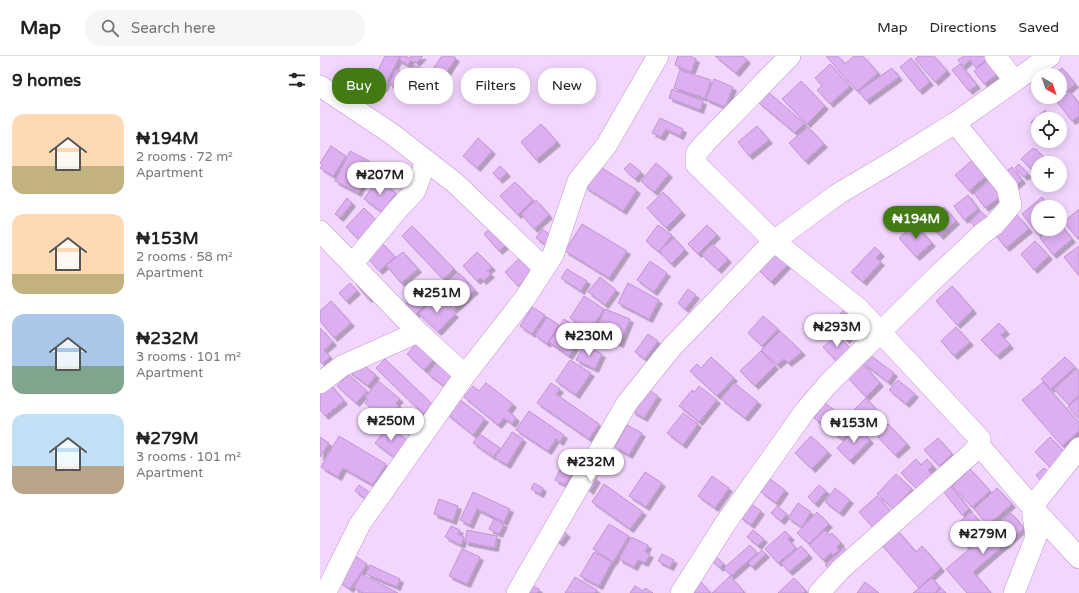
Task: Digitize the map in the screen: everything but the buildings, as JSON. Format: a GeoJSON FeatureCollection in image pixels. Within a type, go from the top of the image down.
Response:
{"type":"FeatureCollection","features":[{"type":"Feature","properties":{"kind":"street"},"geometry":{"type":"LineString","coordinates":[[326,590],[360,524],[465,375],[525,298],[553,254],[578,181],[606,146],[658,56]]}},
{"type":"Feature","properties":{"kind":"street"},"geometry":{"type":"LineString","coordinates":[[790,56],[705,143],[696,154],[696,164],[774,241],[858,308],[980,439],[979,445],[972,453],[841,569],[819,593]]}},
{"type":"Feature","properties":{"kind":"street"},"geometry":{"type":"LineString","coordinates":[[995,56],[1015,81]]}},
{"type":"Feature","properties":{"kind":"street"},"geometry":{"type":"LineString","coordinates":[[517,593],[627,402],[672,346],[774,241],[838,194],[955,123],[1050,56]]}},
{"type":"Feature","properties":{"kind":"street"},"geometry":{"type":"LineString","coordinates":[[320,86],[392,134],[455,183],[544,268]]}},
{"type":"Feature","properties":{"kind":"street"},"geometry":{"type":"LineString","coordinates":[[681,593],[725,524],[805,411],[828,384],[881,331],[967,248],[994,225],[1011,205],[1007,187],[955,123]]}},
{"type":"Feature","properties":{"kind":"street"},"geometry":{"type":"LineString","coordinates":[[353,263],[398,209],[416,191],[426,161]]}},
{"type":"Feature","properties":{"kind":"street"},"geometry":{"type":"LineString","coordinates":[[320,230],[418,332],[465,375]]}},
{"type":"Feature","properties":{"kind":"street"},"geometry":{"type":"LineString","coordinates":[[320,383],[342,366],[418,332]]}},
{"type":"Feature","properties":{"kind":"street"},"geometry":{"type":"LineString","coordinates":[[979,445],[1032,507],[1079,558]]}},
{"type":"Feature","properties":{"kind":"street"},"geometry":{"type":"LineString","coordinates":[[1014,593],[1036,537],[1032,507],[1079,448]]}}]}
